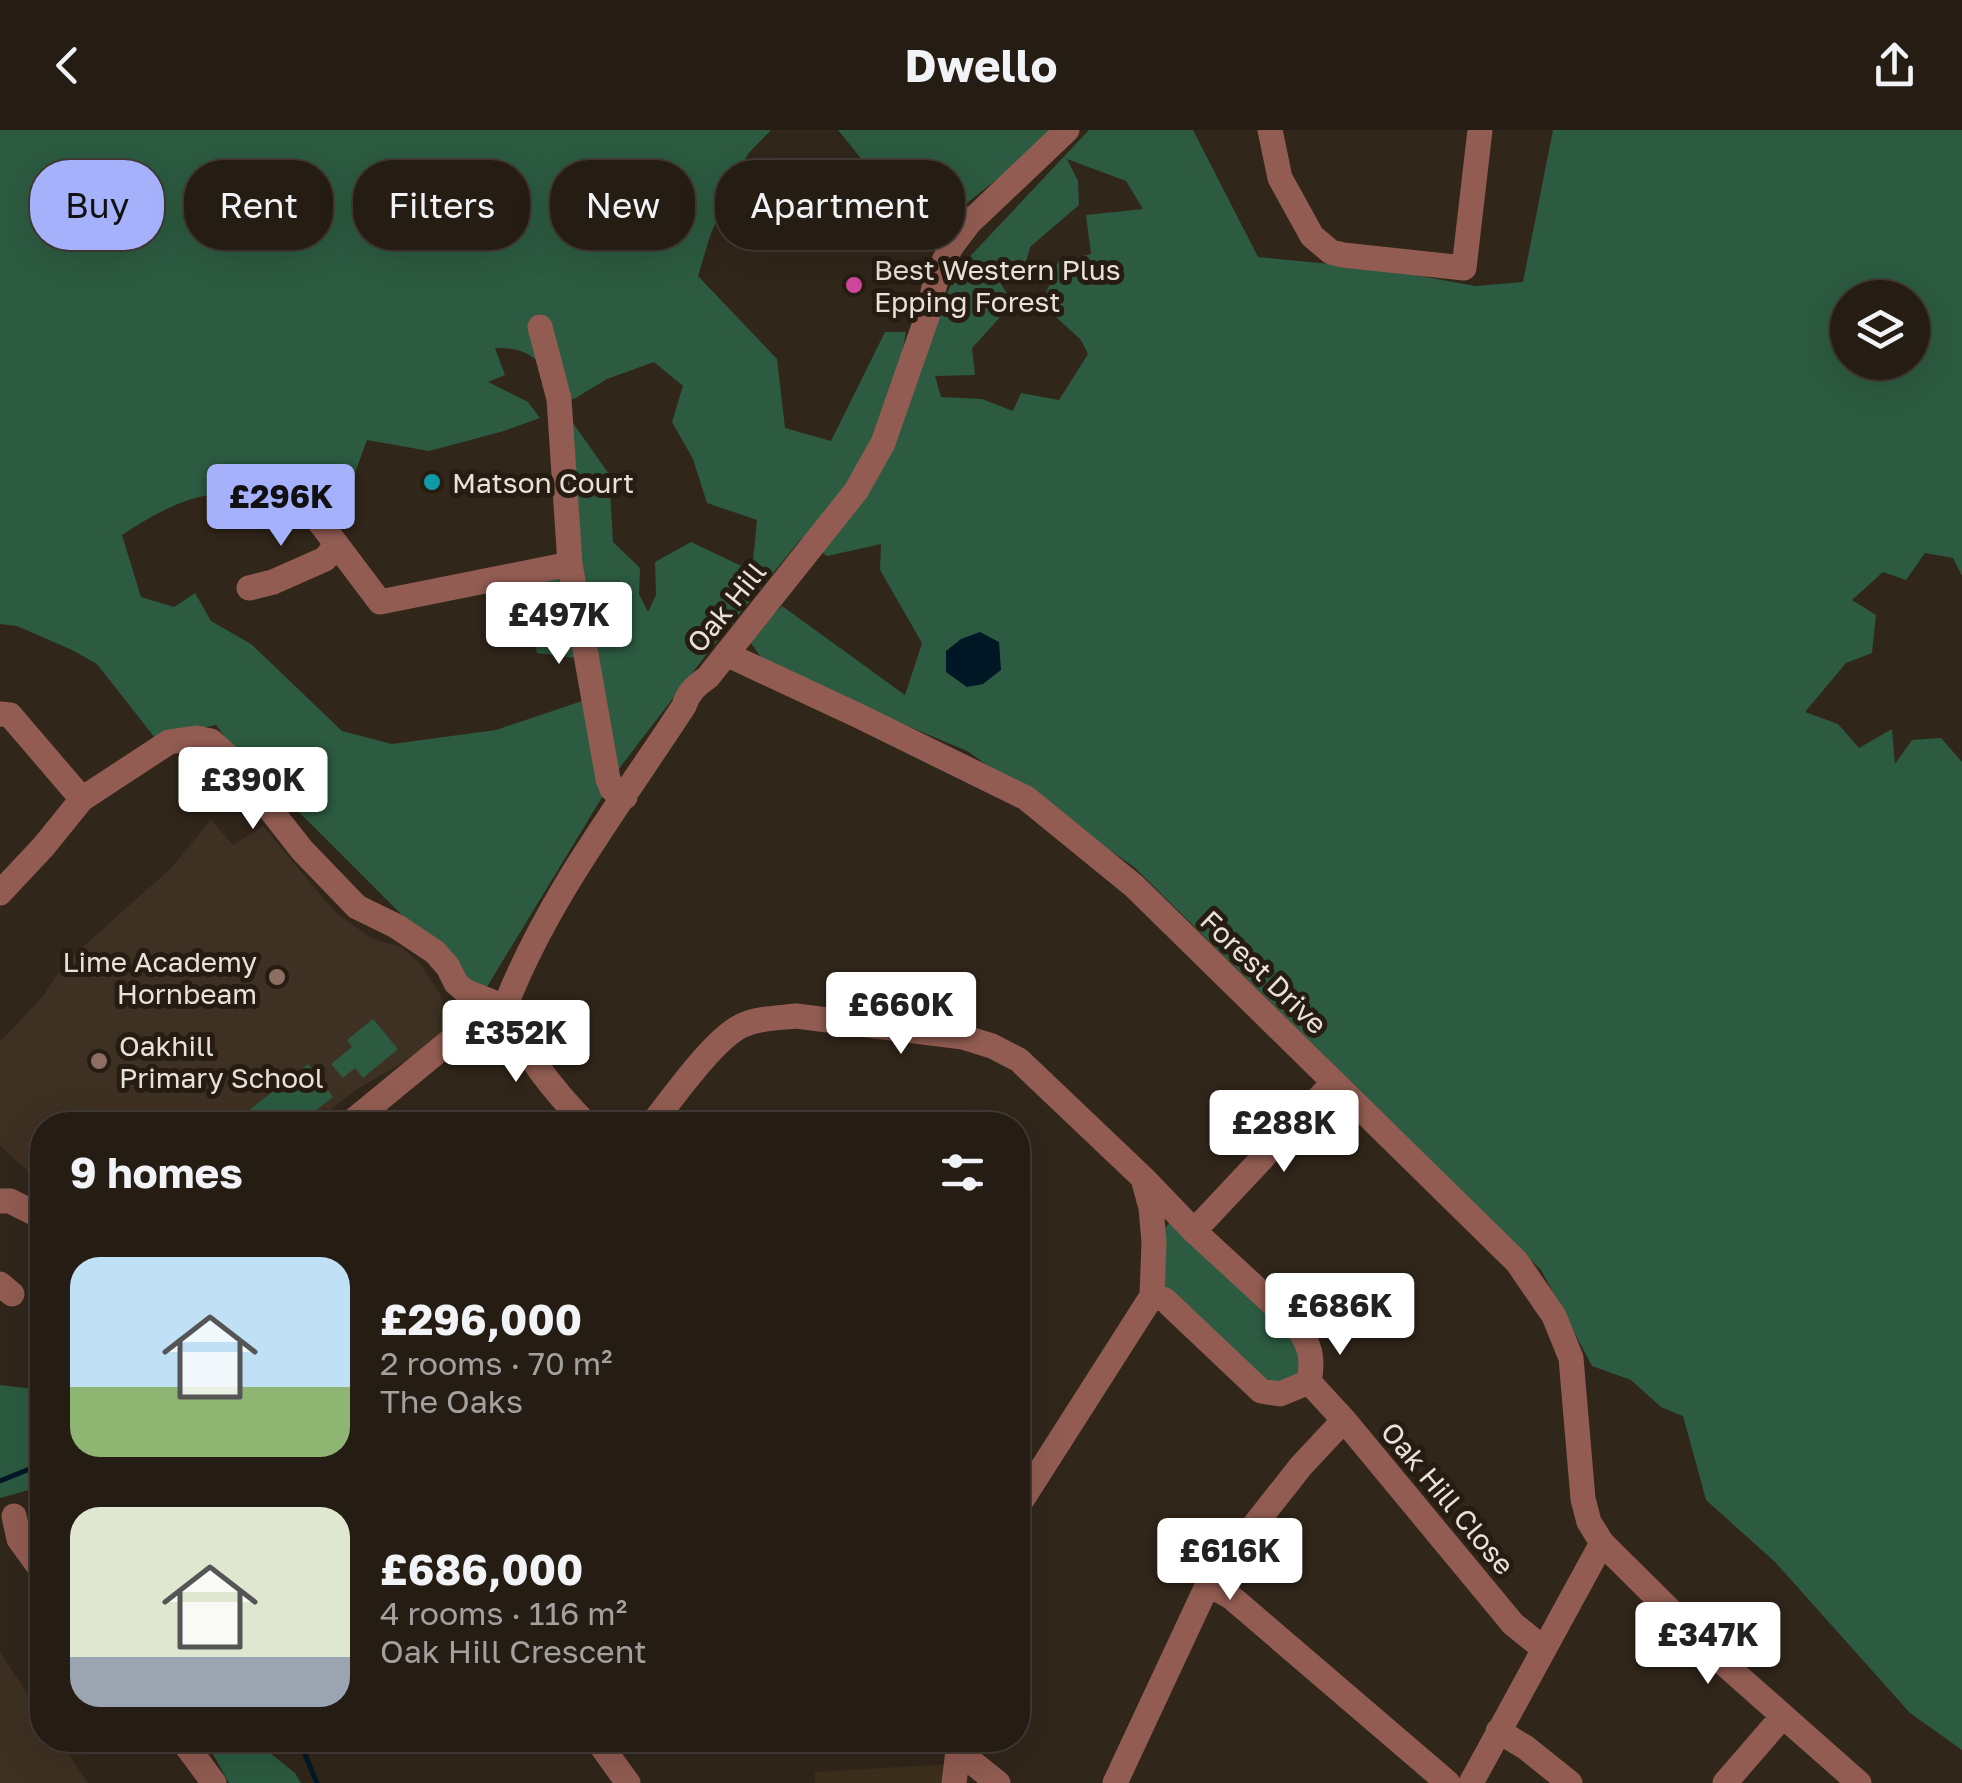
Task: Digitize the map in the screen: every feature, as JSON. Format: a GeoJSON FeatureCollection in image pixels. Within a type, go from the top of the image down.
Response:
{"type":"FeatureCollection","features":[{"type":"Feature","properties":{"kind":"street","name":"Oak Hill"},"geometry":{"type":"LineString","coordinates":[[505,1007],[540,932],[686,698],[707,678],[856,491],[884,443],[937,275],[951,247],[970,222],[1066,130]]}},
{"type":"Feature","properties":{"kind":"street"},"geometry":{"type":"LineString","coordinates":[[1270,130],[1280,178],[1312,236],[1331,252],[1464,268],[1480,130]]}},
{"type":"Feature","properties":{"kind":"street"},"geometry":{"type":"LineString","coordinates":[[540,327],[558,398],[570,564],[608,779],[612,789],[625,798]]}},
{"type":"Feature","properties":{"kind":"street"},"geometry":{"type":"LineString","coordinates":[[306,504],[380,602],[570,564]]}},
{"type":"Feature","properties":{"kind":"street"},"geometry":{"type":"LineString","coordinates":[[249,588],[274,582],[325,559],[336,544]]}},
{"type":"Feature","properties":{"kind":"street","name":"Forest Drive"},"geometry":{"type":"LineString","coordinates":[[726,654],[1026,798],[1134,886],[1516,1262],[1554,1316],[1571,1358],[1583,1499],[1589,1522],[1602,1543]]}},
{"type":"Feature","properties":{"kind":"street"},"geometry":{"type":"LineString","coordinates":[[0,714],[10,715],[82,798]]}},
{"type":"Feature","properties":{"kind":"street"},"geometry":{"type":"LineString","coordinates":[[0,893],[82,798],[168,742],[196,738],[210,742],[230,757],[302,850],[357,907],[396,926],[435,952],[466,991],[505,1007],[534,1063],[569,1112]]}},
{"type":"Feature","properties":{"kind":"street"},"geometry":{"type":"LineString","coordinates":[[364,1112],[466,1028],[505,1007]]}},
{"type":"Feature","properties":{"kind":"street"},"geometry":{"type":"LineString","coordinates":[[661,1112],[719,1043],[742,1026],[768,1018],[796,1016],[962,1037],[992,1046],[1018,1060],[1296,1325],[1312,1354],[1308,1382],[1280,1394],[1261,1391],[1164,1300],[1152,1296]]}},
{"type":"Feature","properties":{"kind":"street"},"geometry":{"type":"LineString","coordinates":[[1194,1230],[1334,1082]]}},
{"type":"Feature","properties":{"kind":"street"},"geometry":{"type":"LineString","coordinates":[[1030,1487],[1152,1296],[1154,1242],[1143,1178]]}},
{"type":"Feature","properties":{"kind":"street"},"geometry":{"type":"LineString","coordinates":[[0,1202],[10,1201],[30,1212]]}},
{"type":"Feature","properties":{"kind":"street","name":"Oak Hill Close"},"geometry":{"type":"LineString","coordinates":[[1308,1382],[1513,1624],[1544,1649]]}},
{"type":"Feature","properties":{"kind":"street"},"geometry":{"type":"LineString","coordinates":[[1116,1783],[1208,1584],[1344,1420]]}},
{"type":"Feature","properties":{"kind":"street"},"geometry":{"type":"LineString","coordinates":[[14,1516],[19,1540],[30,1555]]}},
{"type":"Feature","properties":{"kind":"street"},"geometry":{"type":"LineString","coordinates":[[1471,1783],[1602,1543],[1722,1662],[1859,1783]]}},
{"type":"Feature","properties":{"kind":"street"},"geometry":{"type":"LineString","coordinates":[[1208,1584],[1230,1597],[1448,1783]]}},
{"type":"Feature","properties":{"kind":"street"},"geometry":{"type":"LineString","coordinates":[[1724,1783],[1783,1716]]}},
{"type":"Feature","properties":{"kind":"street"},"geometry":{"type":"LineString","coordinates":[[1498,1732],[1570,1783]]}},
{"type":"Feature","properties":{"kind":"street"},"geometry":{"type":"LineString","coordinates":[[191,1752],[214,1783]]}},
{"type":"Feature","properties":{"kind":"street"},"geometry":{"type":"LineString","coordinates":[[606,1752],[628,1783]]}},
{"type":"Feature","properties":{"kind":"street"},"geometry":{"type":"LineString","coordinates":[[954,1783],[956,1752]]}},
{"type":"Feature","properties":{"kind":"street"},"geometry":{"type":"LineString","coordinates":[[965,1752],[998,1783]]}},
{"type":"Feature","properties":{"kind":"shaded area","name":"Lime Academy Hornbeam"},"geometry":{"type":"Polygon","coordinates":[[[211,820],[233,845],[263,826],[334,911],[371,938],[401,947],[420,963],[439,992],[447,1016],[438,1040],[357,1089],[329,1111],[325,1108],[320,1112],[30,1112],[30,1173],[0,1146],[0,1042],[43,996],[65,963],[171,868],[211,820]]]}},
{"type":"Feature","properties":{"kind":"shaded area"},"geometry":{"type":"Polygon","coordinates":[[[0,1652],[30,1698],[30,1752],[67,1752],[88,1783],[0,1783],[0,1652]]]}},
{"type":"Feature","properties":{"kind":"shaded area"},"geometry":{"type":"Polygon","coordinates":[[[948,1764],[947,1783],[815,1783],[815,1772],[948,1764]]]}},
{"type":"Feature","properties":{"kind":"green space"},"geometry":{"type":"Polygon","coordinates":[[[0,130],[771,130],[745,160],[715,160],[715,224],[698,276],[777,359],[785,428],[831,441],[885,332],[906,332],[900,367],[933,321],[960,267],[1089,130],[1193,130],[1258,257],[1383,269],[1475,286],[1523,282],[1553,130],[1962,130],[1962,576],[1953,558],[1925,553],[1906,580],[1883,572],[1852,600],[1876,615],[1872,653],[1846,663],[1805,712],[1838,724],[1859,748],[1892,729],[1895,764],[1912,740],[1941,738],[1962,762],[1962,1750],[1910,1713],[1775,1562],[1706,1500],[1683,1416],[1661,1407],[1631,1380],[1592,1366],[1541,1270],[1134,867],[967,751],[768,667],[748,639],[782,606],[905,695],[922,643],[880,570],[881,544],[827,556],[802,538],[621,766],[482,995],[216,725],[155,738],[97,664],[17,626],[0,624],[0,130]],[[1067,159],[1078,181],[1079,205],[1030,247],[1023,274],[999,281],[1013,303],[972,348],[975,375],[935,376],[941,397],[982,399],[1013,411],[1021,393],[1059,400],[1088,354],[1081,340],[1042,304],[1058,262],[1091,254],[1086,215],[1143,209],[1126,181],[1067,159]],[[495,348],[505,375],[488,382],[528,402],[540,418],[429,451],[367,440],[356,470],[348,516],[292,514],[281,485],[197,497],[175,505],[122,535],[141,597],[174,607],[195,593],[211,621],[251,644],[342,731],[392,744],[496,730],[585,700],[597,661],[537,653],[522,586],[567,577],[558,452],[573,423],[609,474],[613,542],[640,568],[639,594],[648,612],[656,595],[655,562],[691,542],[752,571],[757,520],[707,503],[693,459],[672,422],[683,386],[654,362],[607,379],[574,399],[563,397],[537,360],[520,351],[495,348]]]}},
{"type":"Feature","properties":{"kind":"green space"},"geometry":{"type":"Polygon","coordinates":[[[838,130],[1058,130],[965,205],[965,160],[862,160],[838,130]]]}},
{"type":"Feature","properties":{"kind":"green space"},"geometry":{"type":"Polygon","coordinates":[[[373,1019],[398,1049],[363,1078],[355,1068],[343,1078],[331,1064],[352,1047],[347,1040],[373,1019]]]}},
{"type":"Feature","properties":{"kind":"green space"},"geometry":{"type":"Polygon","coordinates":[[[308,1064],[333,1097],[314,1112],[248,1111],[308,1064]]]}},
{"type":"Feature","properties":{"kind":"green space"},"geometry":{"type":"Polygon","coordinates":[[[1177,1213],[1296,1325],[1312,1367],[1280,1394],[1165,1300],[1154,1242],[1177,1213]]]}},
{"type":"Feature","properties":{"kind":"green space"},"geometry":{"type":"Polygon","coordinates":[[[0,1385],[30,1389],[30,1490],[0,1498],[0,1385]]]}},
{"type":"Feature","properties":{"kind":"green space"},"geometry":{"type":"Polygon","coordinates":[[[212,1752],[269,1752],[295,1773],[301,1783],[229,1783],[212,1752]]]}},
{"type":"Feature","properties":{"kind":"water"},"geometry":{"type":"Polygon","coordinates":[[[980,632],[999,642],[1001,670],[983,684],[967,687],[946,672],[946,651],[961,639],[980,632]]]}},
{"type":"Feature","properties":{"kind":"waterway"},"geometry":{"type":"LineString","coordinates":[[0,1481],[30,1469]]}},
{"type":"Feature","properties":{"kind":"waterway"},"geometry":{"type":"LineString","coordinates":[[304,1752],[317,1783]]}},
{"type":"Feature","properties":{"kind":"place","name":"Best Western Plus Epping Forest"},"geometry":{"type":"Point","coordinates":[854,285]}},
{"type":"Feature","properties":{"kind":"place","name":"Matson Court"},"geometry":{"type":"Point","coordinates":[432,482]}},
{"type":"Feature","properties":{"kind":"place","name":"Lime Academy Hornbeam"},"geometry":{"type":"Point","coordinates":[277,977]}},
{"type":"Feature","properties":{"kind":"place","name":"Oakhill Primary School"},"geometry":{"type":"Point","coordinates":[99,1061]}}]}
